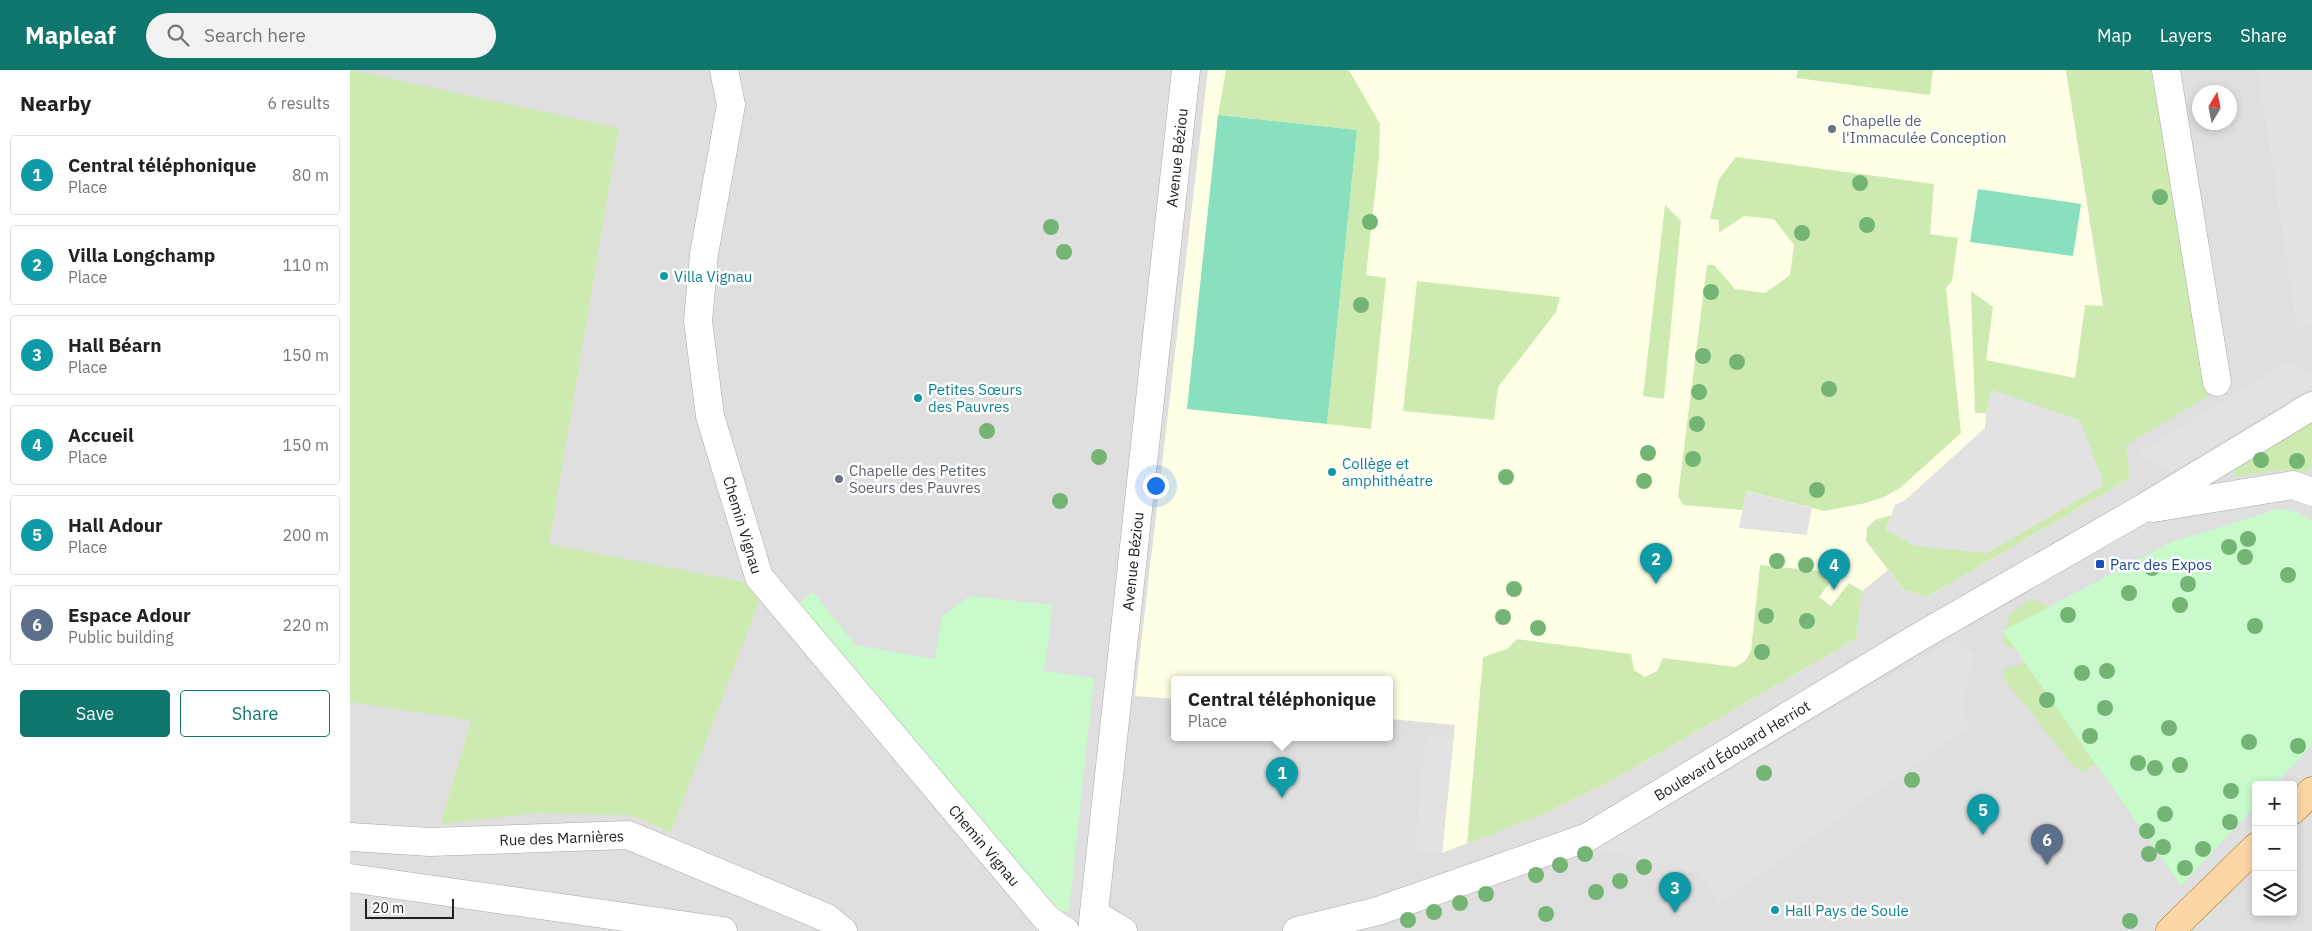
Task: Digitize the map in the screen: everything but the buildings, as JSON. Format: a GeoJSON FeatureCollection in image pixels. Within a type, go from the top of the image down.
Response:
{"type":"FeatureCollection","features":[{"type":"Feature","properties":{"kind":"main road"},"geometry":{"type":"LineString","coordinates":[[2297,806],[2312,791]]}},
{"type":"Feature","properties":{"kind":"main road"},"geometry":{"type":"LineString","coordinates":[[2170,931],[2252,851]]}},
{"type":"Feature","properties":{"kind":"street","name":"Chemin Vignau"},"geometry":{"type":"LineString","coordinates":[[724,70],[731,105],[704,254],[698,321],[710,416],[759,577],[1047,919],[1065,931]]}},
{"type":"Feature","properties":{"kind":"street","name":"Avenue Béziou"},"geometry":{"type":"LineString","coordinates":[[1093,923],[1186,70]]}},
{"type":"Feature","properties":{"kind":"street"},"geometry":{"type":"LineString","coordinates":[[2166,70],[2217,382]]}},
{"type":"Feature","properties":{"kind":"street","name":"Boulevard Édouard Herriot"},"geometry":{"type":"LineString","coordinates":[[1297,931],[1378,911],[1588,837],[1919,637],[2140,510],[2312,406]]}},
{"type":"Feature","properties":{"kind":"street","name":"Boulevard Édouard Herriot"},"geometry":{"type":"LineString","coordinates":[[2140,510],[2293,485],[2312,492]]}},
{"type":"Feature","properties":{"kind":"street","name":"Rue des Marnières"},"geometry":{"type":"LineString","coordinates":[[350,837],[430,842],[628,835],[827,918],[843,931]]}},
{"type":"Feature","properties":{"kind":"street"},"geometry":{"type":"LineString","coordinates":[[350,878],[723,931]]}},
{"type":"Feature","properties":{"kind":"street"},"geometry":{"type":"LineString","coordinates":[[1093,923],[1123,931]]}},
{"type":"Feature","properties":{"kind":"shaded area"},"geometry":{"type":"Polygon","coordinates":[[[350,70],[2312,70],[2312,931],[350,931],[350,70]]]}},
{"type":"Feature","properties":{"kind":"shaded area"},"geometry":{"type":"Polygon","coordinates":[[[1208,70],[2066,70],[2130,478],[1927,597],[1903,589],[1888,570],[1862,591],[1856,639],[1611,781],[1543,814],[1442,853],[1455,725],[1393,719],[1393,676],[1171,676],[1171,699],[1135,696],[1208,70]]]}},
{"type":"Feature","properties":{"kind":"shaded area"},"geometry":{"type":"Polygon","coordinates":[[[2258,70],[2312,70],[2312,325],[2297,328],[2258,70]]]}},
{"type":"Feature","properties":{"kind":"shaded area"},"geometry":{"type":"Polygon","coordinates":[[[2288,361],[2312,374],[2312,385],[2171,472],[2138,453],[2288,361]]]}},
{"type":"Feature","properties":{"kind":"shaded area"},"geometry":{"type":"Polygon","coordinates":[[[1992,390],[2080,420],[2104,485],[1987,553],[1915,546],[1886,530],[1895,505],[1905,500],[1985,428],[1986,413],[1992,390]]]}},
{"type":"Feature","properties":{"kind":"shaded area"},"geometry":{"type":"Polygon","coordinates":[[[1746,491],[1812,508],[1807,535],[1739,528],[1746,491]]]}},
{"type":"Feature","properties":{"kind":"shaded area"},"geometry":{"type":"Polygon","coordinates":[[[1954,639],[1975,656],[1961,706],[1971,725],[1720,903],[1699,873],[1596,849],[1954,639]]]}},
{"type":"Feature","properties":{"kind":"shaded area"},"geometry":{"type":"Polygon","coordinates":[[[1454,733],[1442,853],[1414,852],[1426,738],[1454,733]]]}},
{"type":"Feature","properties":{"kind":"green space"},"geometry":{"type":"Polygon","coordinates":[[[350,70],[619,128],[549,544],[743,582],[761,597],[671,832],[630,815],[535,813],[441,824],[471,720],[350,702],[350,70]]]}},
{"type":"Feature","properties":{"kind":"green space"},"geometry":{"type":"Polygon","coordinates":[[[1226,70],[1349,70],[1380,124],[1379,158],[1366,275],[1386,278],[1371,429],[1327,424],[1357,130],[1218,115],[1226,70]]]}},
{"type":"Feature","properties":{"kind":"green space"},"geometry":{"type":"Polygon","coordinates":[[[1798,70],[1933,70],[1930,95],[1796,78],[1798,70]]]}},
{"type":"Feature","properties":{"kind":"green space"},"geometry":{"type":"Polygon","coordinates":[[[2066,70],[2160,70],[2213,393],[2126,445],[2130,478],[1927,597],[1903,589],[1866,541],[1867,528],[1875,520],[1891,515],[1886,530],[1987,553],[1992,390],[1986,413],[1975,413],[1971,291],[1993,307],[1986,360],[2075,378],[2085,305],[2104,306],[2066,70]]]}},
{"type":"Feature","properties":{"kind":"green space"},"geometry":{"type":"Polygon","coordinates":[[[1218,115],[1357,130],[1327,424],[1187,409],[1218,115]]]}},
{"type":"Feature","properties":{"kind":"green space"},"geometry":{"type":"Polygon","coordinates":[[[1736,157],[1934,184],[1930,234],[1958,238],[1952,281],[1946,288],[1961,433],[1900,488],[1884,497],[1866,503],[1825,511],[1747,491],[1743,510],[1683,505],[1678,496],[1707,265],[1714,265],[1735,289],[1765,293],[1790,275],[1794,245],[1774,219],[1744,216],[1719,233],[1719,220],[1710,219],[1719,179],[1736,157]]]}},
{"type":"Feature","properties":{"kind":"green space"},"geometry":{"type":"Polygon","coordinates":[[[1978,189],[2081,204],[2073,256],[1970,242],[1978,189]]]}},
{"type":"Feature","properties":{"kind":"green space"},"geometry":{"type":"Polygon","coordinates":[[[1665,205],[1681,221],[1664,399],[1643,396],[1665,205]]]}},
{"type":"Feature","properties":{"kind":"green space"},"geometry":{"type":"Polygon","coordinates":[[[1417,281],[1560,297],[1556,312],[1498,387],[1494,420],[1403,411],[1417,281]]]}},
{"type":"Feature","properties":{"kind":"green space"},"geometry":{"type":"Polygon","coordinates":[[[2312,422],[2312,464],[2308,472],[2279,470],[2236,477],[2233,470],[2312,422]]]}},
{"type":"Feature","properties":{"kind":"green space"},"geometry":{"type":"Polygon","coordinates":[[[2278,509],[2297,512],[2312,522],[2312,745],[2279,781],[2252,781],[2252,809],[2181,886],[2003,631],[2172,542],[2278,509]]]}},
{"type":"Feature","properties":{"kind":"green space"},"geometry":{"type":"Polygon","coordinates":[[[1760,565],[1837,573],[1819,597],[1831,606],[1849,583],[1862,591],[1856,639],[1611,781],[1543,814],[1467,844],[1483,657],[1507,649],[1517,639],[1631,654],[1634,670],[1645,677],[1657,671],[1663,658],[1736,667],[1746,660],[1751,651],[1760,565]]]}},
{"type":"Feature","properties":{"kind":"green space"},"geometry":{"type":"Polygon","coordinates":[[[813,592],[855,645],[935,659],[942,616],[970,596],[1053,605],[1044,671],[1094,678],[1069,911],[1059,911],[795,607],[813,592]]]}},
{"type":"Feature","properties":{"kind":"green space"},"geometry":{"type":"Polygon","coordinates":[[[2031,599],[2047,605],[2047,608],[2015,648],[2007,647],[2003,643],[2003,639],[2010,614],[2031,599]]]}},
{"type":"Feature","properties":{"kind":"green space"},"geometry":{"type":"Polygon","coordinates":[[[2025,662],[2098,762],[2085,771],[2073,766],[2005,680],[2003,670],[2025,662]]]}},
{"type":"Feature","properties":{"kind":"place","name":"Chapelle de l'Immaculée Conception"},"geometry":{"type":"Point","coordinates":[1832,129]}},
{"type":"Feature","properties":{"kind":"place","name":"Villa Vignau"},"geometry":{"type":"Point","coordinates":[664,276]}},
{"type":"Feature","properties":{"kind":"place","name":"Petites Sœurs des Pauvres"},"geometry":{"type":"Point","coordinates":[918,398]}},
{"type":"Feature","properties":{"kind":"place","name":"Collège et amphithéatre"},"geometry":{"type":"Point","coordinates":[1332,472]}},
{"type":"Feature","properties":{"kind":"place","name":"Chapelle des Petites Soeurs des Pauvres"},"geometry":{"type":"Point","coordinates":[839,479]}},
{"type":"Feature","properties":{"kind":"place","name":"Parc des Expos"},"geometry":{"type":"Point","coordinates":[2100,564]}},
{"type":"Feature","properties":{"kind":"place","name":"Villa Longchamp"},"geometry":{"type":"Point","coordinates":[1656,584]}},
{"type":"Feature","properties":{"kind":"place","name":"Accueil"},"geometry":{"type":"Point","coordinates":[1834,590]}},
{"type":"Feature","properties":{"kind":"place","name":"Central téléphonique"},"geometry":{"type":"Point","coordinates":[1282,798]}},
{"type":"Feature","properties":{"kind":"place","name":"Hall Adour"},"geometry":{"type":"Point","coordinates":[1983,835]}},
{"type":"Feature","properties":{"kind":"place","name":"Espace Adour"},"geometry":{"type":"Point","coordinates":[2047,865]}},
{"type":"Feature","properties":{"kind":"place","name":"Hall Pays de Soule"},"geometry":{"type":"Point","coordinates":[1775,910]}},
{"type":"Feature","properties":{"kind":"place","name":"Hall Béarn"},"geometry":{"type":"Point","coordinates":[1675,913]}}]}
